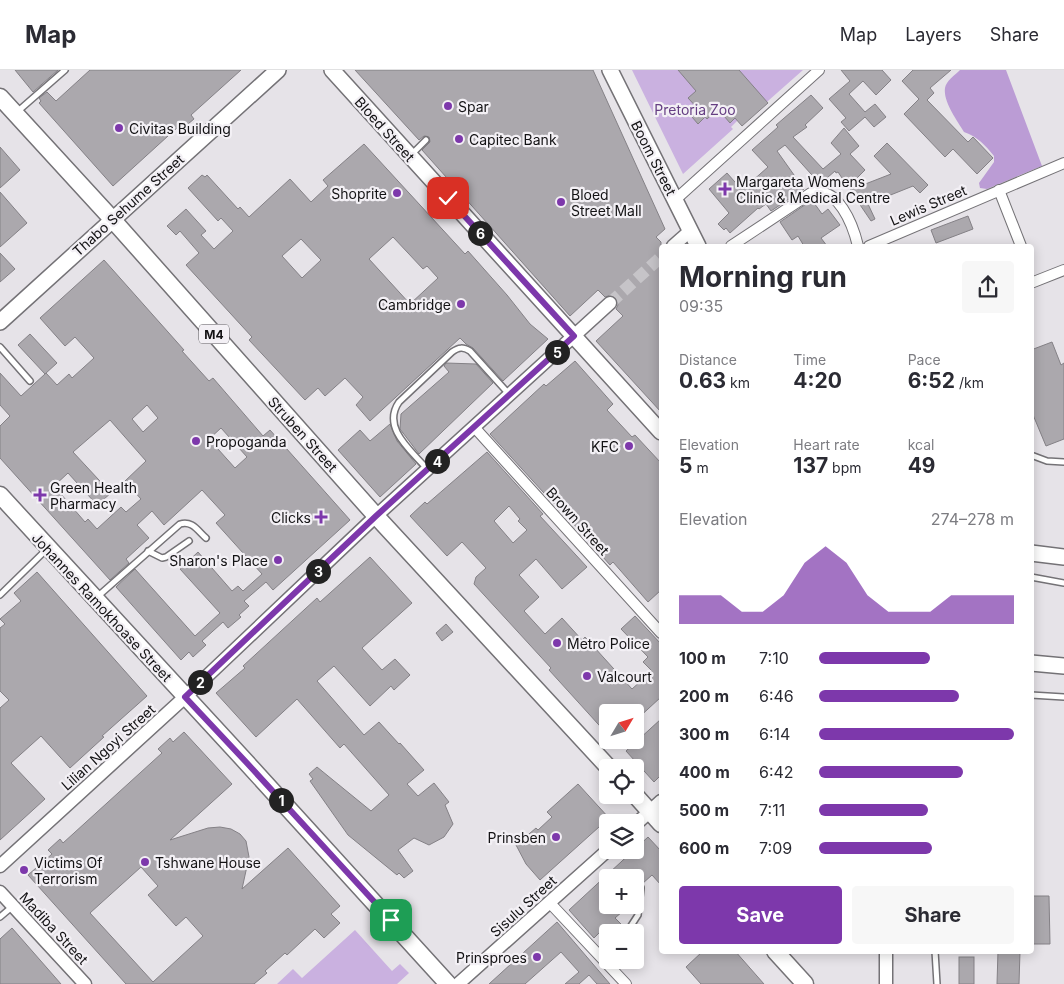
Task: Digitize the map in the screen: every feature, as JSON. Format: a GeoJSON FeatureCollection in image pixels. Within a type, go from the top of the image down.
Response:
{"type":"FeatureCollection","features":[{"type":"Feature","properties":{"kind":"main road","name":"Thabo Sehume Street"},"geometry":{"type":"LineString","coordinates":[[0,322],[278,70]]}},
{"type":"Feature","properties":{"kind":"main road","name":"Bloed Street"},"geometry":{"type":"LineString","coordinates":[[332,70],[659,430]]}},
{"type":"Feature","properties":{"kind":"main road","name":"Boom Street"},"geometry":{"type":"LineString","coordinates":[[610,70],[697,244]]}},
{"type":"Feature","properties":{"kind":"main road","name":"Struben Street"},"geometry":{"type":"LineString","coordinates":[[0,97],[112,219],[376,516],[601,759]]}},
{"type":"Feature","properties":{"kind":"main road","name":"Johannes Ramokhoase Street"},"geometry":{"type":"LineString","coordinates":[[0,496],[252,768],[448,984]]}},
{"type":"Feature","properties":{"kind":"main road"},"geometry":{"type":"LineString","coordinates":[[1034,553],[1064,557]]}},
{"type":"Feature","properties":{"kind":"main road"},"geometry":{"type":"LineString","coordinates":[[1034,663],[1064,666]]}},
{"type":"Feature","properties":{"kind":"main road"},"geometry":{"type":"LineString","coordinates":[[644,800],[656,806]]}},
{"type":"Feature","properties":{"kind":"main road"},"geometry":{"type":"LineString","coordinates":[[779,954],[805,984]]}},
{"type":"Feature","properties":{"kind":"street"},"geometry":{"type":"LineString","coordinates":[[675,200],[819,70]]}},
{"type":"Feature","properties":{"kind":"street","name":"Lewis Street"},"geometry":{"type":"LineString","coordinates":[[874,244],[1064,163]]}},
{"type":"Feature","properties":{"kind":"street"},"geometry":{"type":"LineString","coordinates":[[999,190],[1020,244]]}},
{"type":"Feature","properties":{"kind":"street"},"geometry":{"type":"LineString","coordinates":[[734,244],[806,196],[822,191],[834,197],[854,228],[858,244]]}},
{"type":"Feature","properties":{"kind":"street"},"geometry":{"type":"LineString","coordinates":[[675,244],[690,231]]}},
{"type":"Feature","properties":{"kind":"street"},"geometry":{"type":"LineString","coordinates":[[1034,279],[1064,270]]}},
{"type":"Feature","properties":{"kind":"street","name":"Lilian Ngoyi Street"},"geometry":{"type":"LineString","coordinates":[[0,866],[185,697],[376,516],[475,428],[610,303]]}},
{"type":"Feature","properties":{"kind":"street","name":"Brown Street"},"geometry":{"type":"LineString","coordinates":[[475,428],[659,631]]}},
{"type":"Feature","properties":{"kind":"street"},"geometry":{"type":"LineString","coordinates":[[644,817],[656,806]]}},
{"type":"Feature","properties":{"kind":"street","name":"Sisulu Street"},"geometry":{"type":"LineString","coordinates":[[458,984],[599,858]]}},
{"type":"Feature","properties":{"kind":"street","name":"Madiba Street"},"geometry":{"type":"LineString","coordinates":[[0,892],[85,984]]}},
{"type":"Feature","properties":{"kind":"street"},"geometry":{"type":"LineString","coordinates":[[549,902],[599,949]]}},
{"type":"Feature","properties":{"kind":"street"},"geometry":{"type":"LineString","coordinates":[[886,954],[886,984]]}},
{"type":"Feature","properties":{"kind":"street"},"geometry":{"type":"LineString","coordinates":[[886,954],[895,984]]}},
{"type":"Feature","properties":{"kind":"street"},"geometry":{"type":"LineString","coordinates":[[615,969],[626,984]]}},
{"type":"Feature","properties":{"kind":"lane"},"geometry":{"type":"LineString","coordinates":[[15,114],[65,70]]}},
{"type":"Feature","properties":{"kind":"lane"},"geometry":{"type":"LineString","coordinates":[[410,156],[426,140]]}},
{"type":"Feature","properties":{"kind":"lane"},"geometry":{"type":"LineString","coordinates":[[0,347],[30,381]]}},
{"type":"Feature","properties":{"kind":"lane"},"geometry":{"type":"LineString","coordinates":[[428,470],[398,436],[394,427],[395,412],[399,402],[452,352],[460,348],[470,351],[510,395]]}},
{"type":"Feature","properties":{"kind":"lane"},"geometry":{"type":"LineString","coordinates":[[1034,457],[1064,462]]}},
{"type":"Feature","properties":{"kind":"lane"},"geometry":{"type":"LineString","coordinates":[[95,599],[180,524],[193,525],[206,538]]}},
{"type":"Feature","properties":{"kind":"lane"},"geometry":{"type":"LineString","coordinates":[[148,551],[162,558],[190,541]]}},
{"type":"Feature","properties":{"kind":"lane"},"geometry":{"type":"LineString","coordinates":[[0,594],[48,548]]}},
{"type":"Feature","properties":{"kind":"lane"},"geometry":{"type":"LineString","coordinates":[[1034,578],[1064,583]]}},
{"type":"Feature","properties":{"kind":"lane"},"geometry":{"type":"LineString","coordinates":[[1034,695],[1064,696]]}},
{"type":"Feature","properties":{"kind":"lane"},"geometry":{"type":"LineString","coordinates":[[0,917],[13,906]]}},
{"type":"Feature","properties":{"kind":"lane"},"geometry":{"type":"LineString","coordinates":[[935,954],[937,984]]}},
{"type":"Feature","properties":{"kind":"green space","name":"Pretoria Zoo"},"geometry":{"type":"Polygon","coordinates":[[[632,70],[803,70],[744,122],[739,119],[731,127],[733,129],[683,174],[632,70]]]}},
{"type":"Feature","properties":{"kind":"green space"},"geometry":{"type":"Polygon","coordinates":[[[355,930],[392,971],[400,964],[409,973],[397,984],[277,984],[293,969],[302,978],[355,930]]]}},
{"type":"Feature","properties":{"kind":"shaded area"},"geometry":{"type":"Polygon","coordinates":[[[960,70],[1006,70],[1042,166],[987,189],[980,188],[979,183],[994,162],[994,156],[981,142],[964,132],[948,105],[945,93],[946,85],[960,70]]]}},
{"type":"Feature","properties":{"kind":"building"},"geometry":{"type":"Polygon","coordinates":[[[15,70],[58,70],[33,92],[15,70]]]}},
{"type":"Feature","properties":{"kind":"building","name":"Civitas Building"},"geometry":{"type":"Polygon","coordinates":[[[90,70],[241,70],[191,115],[194,119],[182,129],[179,126],[113,186],[39,103],[41,101],[39,98],[47,92],[56,101],[90,70]]]}},
{"type":"Feature","properties":{"kind":"building","name":"Bloed Street Mall"},"geometry":{"type":"Polygon","coordinates":[[[355,70],[593,70],[665,229],[656,237],[661,242],[659,244],[659,410],[596,341],[623,316],[616,309],[618,305],[616,298],[612,295],[605,297],[598,290],[570,316],[422,150],[430,142],[429,137],[424,136],[419,140],[355,70]]]}},
{"type":"Feature","properties":{"kind":"building"},"geometry":{"type":"Polygon","coordinates":[[[678,70],[739,70],[768,103],[742,126],[735,118],[730,123],[718,109],[698,124],[692,117],[700,111],[688,98],[696,91],[678,70]]]}},
{"type":"Feature","properties":{"kind":"building"},"geometry":{"type":"Polygon","coordinates":[[[841,70],[882,70],[891,80],[876,95],[863,81],[849,94],[865,112],[875,104],[886,117],[874,127],[865,117],[849,131],[841,122],[846,118],[829,99],[850,81],[841,70]]]}},
{"type":"Feature","properties":{"kind":"building"},"geometry":{"type":"Polygon","coordinates":[[[913,70],[951,70],[930,88],[934,93],[927,100],[968,142],[973,137],[993,158],[977,174],[953,149],[945,157],[904,114],[919,99],[902,81],[913,70]]]}},
{"type":"Feature","properties":{"kind":"building"},"geometry":{"type":"Polygon","coordinates":[[[811,95],[823,108],[805,125],[807,127],[793,137],[823,169],[841,154],[831,143],[844,128],[859,146],[850,154],[865,170],[848,187],[838,172],[836,173],[835,171],[820,184],[785,145],[777,151],[804,189],[771,211],[766,204],[758,208],[730,233],[726,228],[724,230],[718,224],[729,213],[709,189],[727,173],[742,190],[768,167],[752,150],[778,127],[776,125],[811,95]]]}},
{"type":"Feature","properties":{"kind":"building"},"geometry":{"type":"Polygon","coordinates":[[[887,143],[928,185],[920,193],[913,186],[868,204],[875,219],[871,221],[850,190],[891,174],[874,156],[887,143]]]}},
{"type":"Feature","properties":{"kind":"building"},"geometry":{"type":"Polygon","coordinates":[[[364,144],[465,254],[468,251],[530,324],[548,339],[503,381],[473,348],[460,338],[370,421],[356,405],[363,397],[345,378],[325,396],[318,388],[305,400],[249,340],[252,337],[186,265],[199,253],[180,231],[176,235],[167,226],[186,209],[206,231],[201,235],[214,249],[233,231],[221,218],[218,221],[188,188],[202,175],[205,177],[207,175],[238,209],[240,207],[249,217],[290,179],[311,202],[328,186],[323,180],[364,144]],[[393,237],[369,259],[410,304],[438,278],[427,266],[423,269],[393,237]],[[301,239],[282,256],[302,278],[321,260],[301,239]]]}},
{"type":"Feature","properties":{"kind":"building"},"geometry":{"type":"Polygon","coordinates":[[[0,147],[20,170],[0,188],[0,147]]]}},
{"type":"Feature","properties":{"kind":"building"},"geometry":{"type":"Polygon","coordinates":[[[0,192],[27,223],[0,247],[0,192]]]}},
{"type":"Feature","properties":{"kind":"building"},"geometry":{"type":"Polygon","coordinates":[[[812,200],[822,214],[828,209],[840,225],[821,238],[826,244],[803,244],[798,236],[792,240],[780,222],[812,200]]]}},
{"type":"Feature","properties":{"kind":"building"},"geometry":{"type":"Polygon","coordinates":[[[968,216],[973,229],[936,243],[931,230],[968,216]]]}},
{"type":"Feature","properties":{"kind":"building"},"geometry":{"type":"Polygon","coordinates":[[[0,253],[15,269],[0,282],[0,253]]]}},
{"type":"Feature","properties":{"kind":"building"},"geometry":{"type":"Polygon","coordinates":[[[104,260],[209,381],[213,378],[263,436],[270,430],[350,520],[273,590],[266,582],[244,601],[249,606],[239,615],[241,617],[228,628],[223,622],[202,641],[206,645],[193,657],[189,652],[181,660],[116,587],[135,569],[195,636],[220,613],[180,569],[198,552],[232,591],[238,586],[243,591],[262,574],[216,523],[225,515],[202,490],[164,525],[152,511],[137,525],[149,538],[126,559],[129,563],[110,580],[0,458],[0,426],[10,416],[0,405],[0,373],[21,396],[45,374],[18,345],[30,334],[57,363],[46,373],[57,385],[69,374],[72,378],[94,358],[75,337],[65,346],[40,318],[104,260]],[[147,405],[132,419],[143,432],[158,418],[147,405]],[[110,420],[73,452],[111,493],[97,505],[68,473],[54,486],[85,522],[88,519],[97,529],[121,507],[126,512],[141,499],[125,481],[146,461],[110,420]],[[221,428],[209,439],[235,468],[247,457],[221,428]]]}},
{"type":"Feature","properties":{"kind":"building"},"geometry":{"type":"Polygon","coordinates":[[[1052,342],[1061,365],[1064,363],[1064,439],[1046,446],[1034,417],[1034,349],[1052,342]]]}},
{"type":"Feature","properties":{"kind":"building"},"geometry":{"type":"Polygon","coordinates":[[[575,361],[613,404],[607,410],[632,437],[635,435],[659,461],[659,592],[648,602],[613,562],[610,565],[490,434],[544,384],[546,386],[575,361]]]}},
{"type":"Feature","properties":{"kind":"building"},"geometry":{"type":"Polygon","coordinates":[[[446,363],[476,364],[493,383],[419,454],[400,429],[401,414],[449,372],[444,366],[446,363]]]}},
{"type":"Feature","properties":{"kind":"building"},"geometry":{"type":"Polygon","coordinates":[[[390,424],[397,441],[416,464],[380,497],[338,450],[360,430],[370,441],[390,424]]]}},
{"type":"Feature","properties":{"kind":"building"},"geometry":{"type":"Polygon","coordinates":[[[487,452],[543,514],[540,516],[587,567],[562,589],[536,559],[519,575],[539,597],[524,611],[545,634],[562,618],[582,640],[585,637],[632,689],[652,671],[643,662],[648,657],[621,629],[635,616],[659,642],[659,699],[644,713],[644,704],[599,704],[599,725],[549,670],[551,668],[474,584],[476,577],[486,568],[462,542],[447,556],[410,516],[425,502],[427,504],[487,452]],[[509,506],[494,521],[513,543],[527,530],[518,521],[520,519],[509,506]]]}},
{"type":"Feature","properties":{"kind":"building"},"geometry":{"type":"Polygon","coordinates":[[[370,557],[412,603],[362,648],[382,670],[395,659],[410,675],[394,690],[391,686],[370,706],[334,666],[317,681],[364,735],[379,722],[424,770],[407,784],[418,796],[434,783],[449,802],[445,805],[453,824],[444,837],[429,845],[414,838],[398,850],[413,871],[404,878],[399,873],[397,875],[348,835],[310,781],[313,779],[309,774],[317,767],[371,811],[389,795],[344,744],[340,748],[297,699],[256,737],[216,693],[245,668],[243,666],[317,598],[320,602],[370,557]]]}},
{"type":"Feature","properties":{"kind":"building"},"geometry":{"type":"Polygon","coordinates":[[[37,572],[147,696],[102,736],[104,737],[70,768],[41,736],[11,763],[45,799],[0,840],[0,708],[9,700],[0,691],[0,628],[5,624],[0,619],[21,601],[14,593],[37,572]]]}},
{"type":"Feature","properties":{"kind":"building"},"geometry":{"type":"Polygon","coordinates":[[[446,624],[453,632],[442,641],[436,633],[446,624]]]}},
{"type":"Feature","properties":{"kind":"building"},"geometry":{"type":"Polygon","coordinates":[[[659,721],[659,777],[654,782],[644,771],[644,759],[633,759],[626,751],[628,749],[644,749],[644,735],[659,721]]]}},
{"type":"Feature","properties":{"kind":"building","name":"Tshwane House"},"geometry":{"type":"Polygon","coordinates":[[[184,732],[232,784],[170,840],[208,828],[220,827],[231,829],[240,834],[246,841],[249,857],[242,889],[288,848],[340,906],[331,914],[340,923],[324,938],[315,929],[287,955],[285,953],[265,971],[267,973],[254,984],[126,984],[28,875],[52,854],[48,850],[60,839],[63,843],[162,753],[158,749],[170,738],[173,742],[184,732]],[[141,867],[90,913],[153,982],[203,936],[186,917],[176,926],[148,895],[158,886],[141,867]]]}},
{"type":"Feature","properties":{"kind":"building","name":"Prinsben"},"geometry":{"type":"Polygon","coordinates":[[[578,784],[605,814],[599,814],[599,827],[540,880],[526,864],[516,845],[536,828],[538,830],[552,817],[547,812],[578,784]]]}},
{"type":"Feature","properties":{"kind":"building"},"geometry":{"type":"Polygon","coordinates":[[[648,837],[659,849],[659,883],[652,875],[644,882],[644,869],[613,869],[624,859],[644,859],[644,841],[648,837]]]}},
{"type":"Feature","properties":{"kind":"building"},"geometry":{"type":"Polygon","coordinates":[[[599,882],[599,914],[620,914],[615,918],[621,924],[599,924],[599,933],[594,938],[569,910],[599,882]]]}},
{"type":"Feature","properties":{"kind":"building"},"geometry":{"type":"Polygon","coordinates":[[[1034,896],[1049,896],[1050,944],[1034,944],[1034,896]]]}},
{"type":"Feature","properties":{"kind":"building","name":"Prinsproes"},"geometry":{"type":"Polygon","coordinates":[[[557,922],[610,984],[597,984],[589,975],[579,984],[565,984],[579,972],[561,952],[525,984],[489,984],[557,922]]]}},
{"type":"Feature","properties":{"kind":"building"},"geometry":{"type":"Polygon","coordinates":[[[12,928],[61,984],[0,984],[0,939],[12,928]]]}},
{"type":"Feature","properties":{"kind":"building"},"geometry":{"type":"Polygon","coordinates":[[[700,954],[738,954],[764,984],[701,984],[686,967],[700,954]]]}},
{"type":"Feature","properties":{"kind":"building"},"geometry":{"type":"Polygon","coordinates":[[[998,954],[1020,954],[1019,984],[997,984],[998,954]]]}},
{"type":"Feature","properties":{"kind":"building"},"geometry":{"type":"Polygon","coordinates":[[[959,957],[974,957],[974,984],[959,984],[959,957]]]}},
{"type":"Feature","properties":{"kind":"tunnel"},"geometry":{"type":"LineString","coordinates":[[610,303],[659,259]]}},
{"type":"Feature","properties":{"kind":"place","name":"Spar"},"geometry":{"type":"Point","coordinates":[448,106]}},
{"type":"Feature","properties":{"kind":"place","name":"Civitas Building"},"geometry":{"type":"Point","coordinates":[119,128]}},
{"type":"Feature","properties":{"kind":"place","name":"Capitec Bank"},"geometry":{"type":"Point","coordinates":[459,139]}},
{"type":"Feature","properties":{"kind":"place","name":"Margareta Womens Clinic & Medical Centre"},"geometry":{"type":"Point","coordinates":[725,189]}},
{"type":"Feature","properties":{"kind":"place","name":"Shoprite"},"geometry":{"type":"Point","coordinates":[397,193]}},
{"type":"Feature","properties":{"kind":"place","name":"Bloed Street Mall"},"geometry":{"type":"Point","coordinates":[561,202]}},
{"type":"Feature","properties":{"kind":"place","name":"Cambridge"},"geometry":{"type":"Point","coordinates":[461,304]}},
{"type":"Feature","properties":{"kind":"place","name":"Propoganda"},"geometry":{"type":"Point","coordinates":[196,441]}},
{"type":"Feature","properties":{"kind":"place","name":"KFC"},"geometry":{"type":"Point","coordinates":[629,446]}},
{"type":"Feature","properties":{"kind":"place","name":"Green Health Pharmacy"},"geometry":{"type":"Point","coordinates":[40,495]}},
{"type":"Feature","properties":{"kind":"place","name":"Clicks"},"geometry":{"type":"Point","coordinates":[321,517]}},
{"type":"Feature","properties":{"kind":"place","name":"Sharon's Place"},"geometry":{"type":"Point","coordinates":[278,560]}},
{"type":"Feature","properties":{"kind":"place","name":"Metro Police"},"geometry":{"type":"Point","coordinates":[557,643]}},
{"type":"Feature","properties":{"kind":"place","name":"Valcourt"},"geometry":{"type":"Point","coordinates":[587,676]}},
{"type":"Feature","properties":{"kind":"place","name":"Prinsben"},"geometry":{"type":"Point","coordinates":[556,837]}},
{"type":"Feature","properties":{"kind":"place","name":"Tshwane House"},"geometry":{"type":"Point","coordinates":[145,862]}},
{"type":"Feature","properties":{"kind":"place","name":"Victims Of Terrorism"},"geometry":{"type":"Point","coordinates":[24,870]}},
{"type":"Feature","properties":{"kind":"place","name":"Prinsproes"},"geometry":{"type":"Point","coordinates":[537,957]}},
{"type":"Feature","properties":{"kind":"route"},"geometry":{"type":"LineString","coordinates":[[391,920],[185,697],[376,516],[574,336],[448,198]]}}]}
